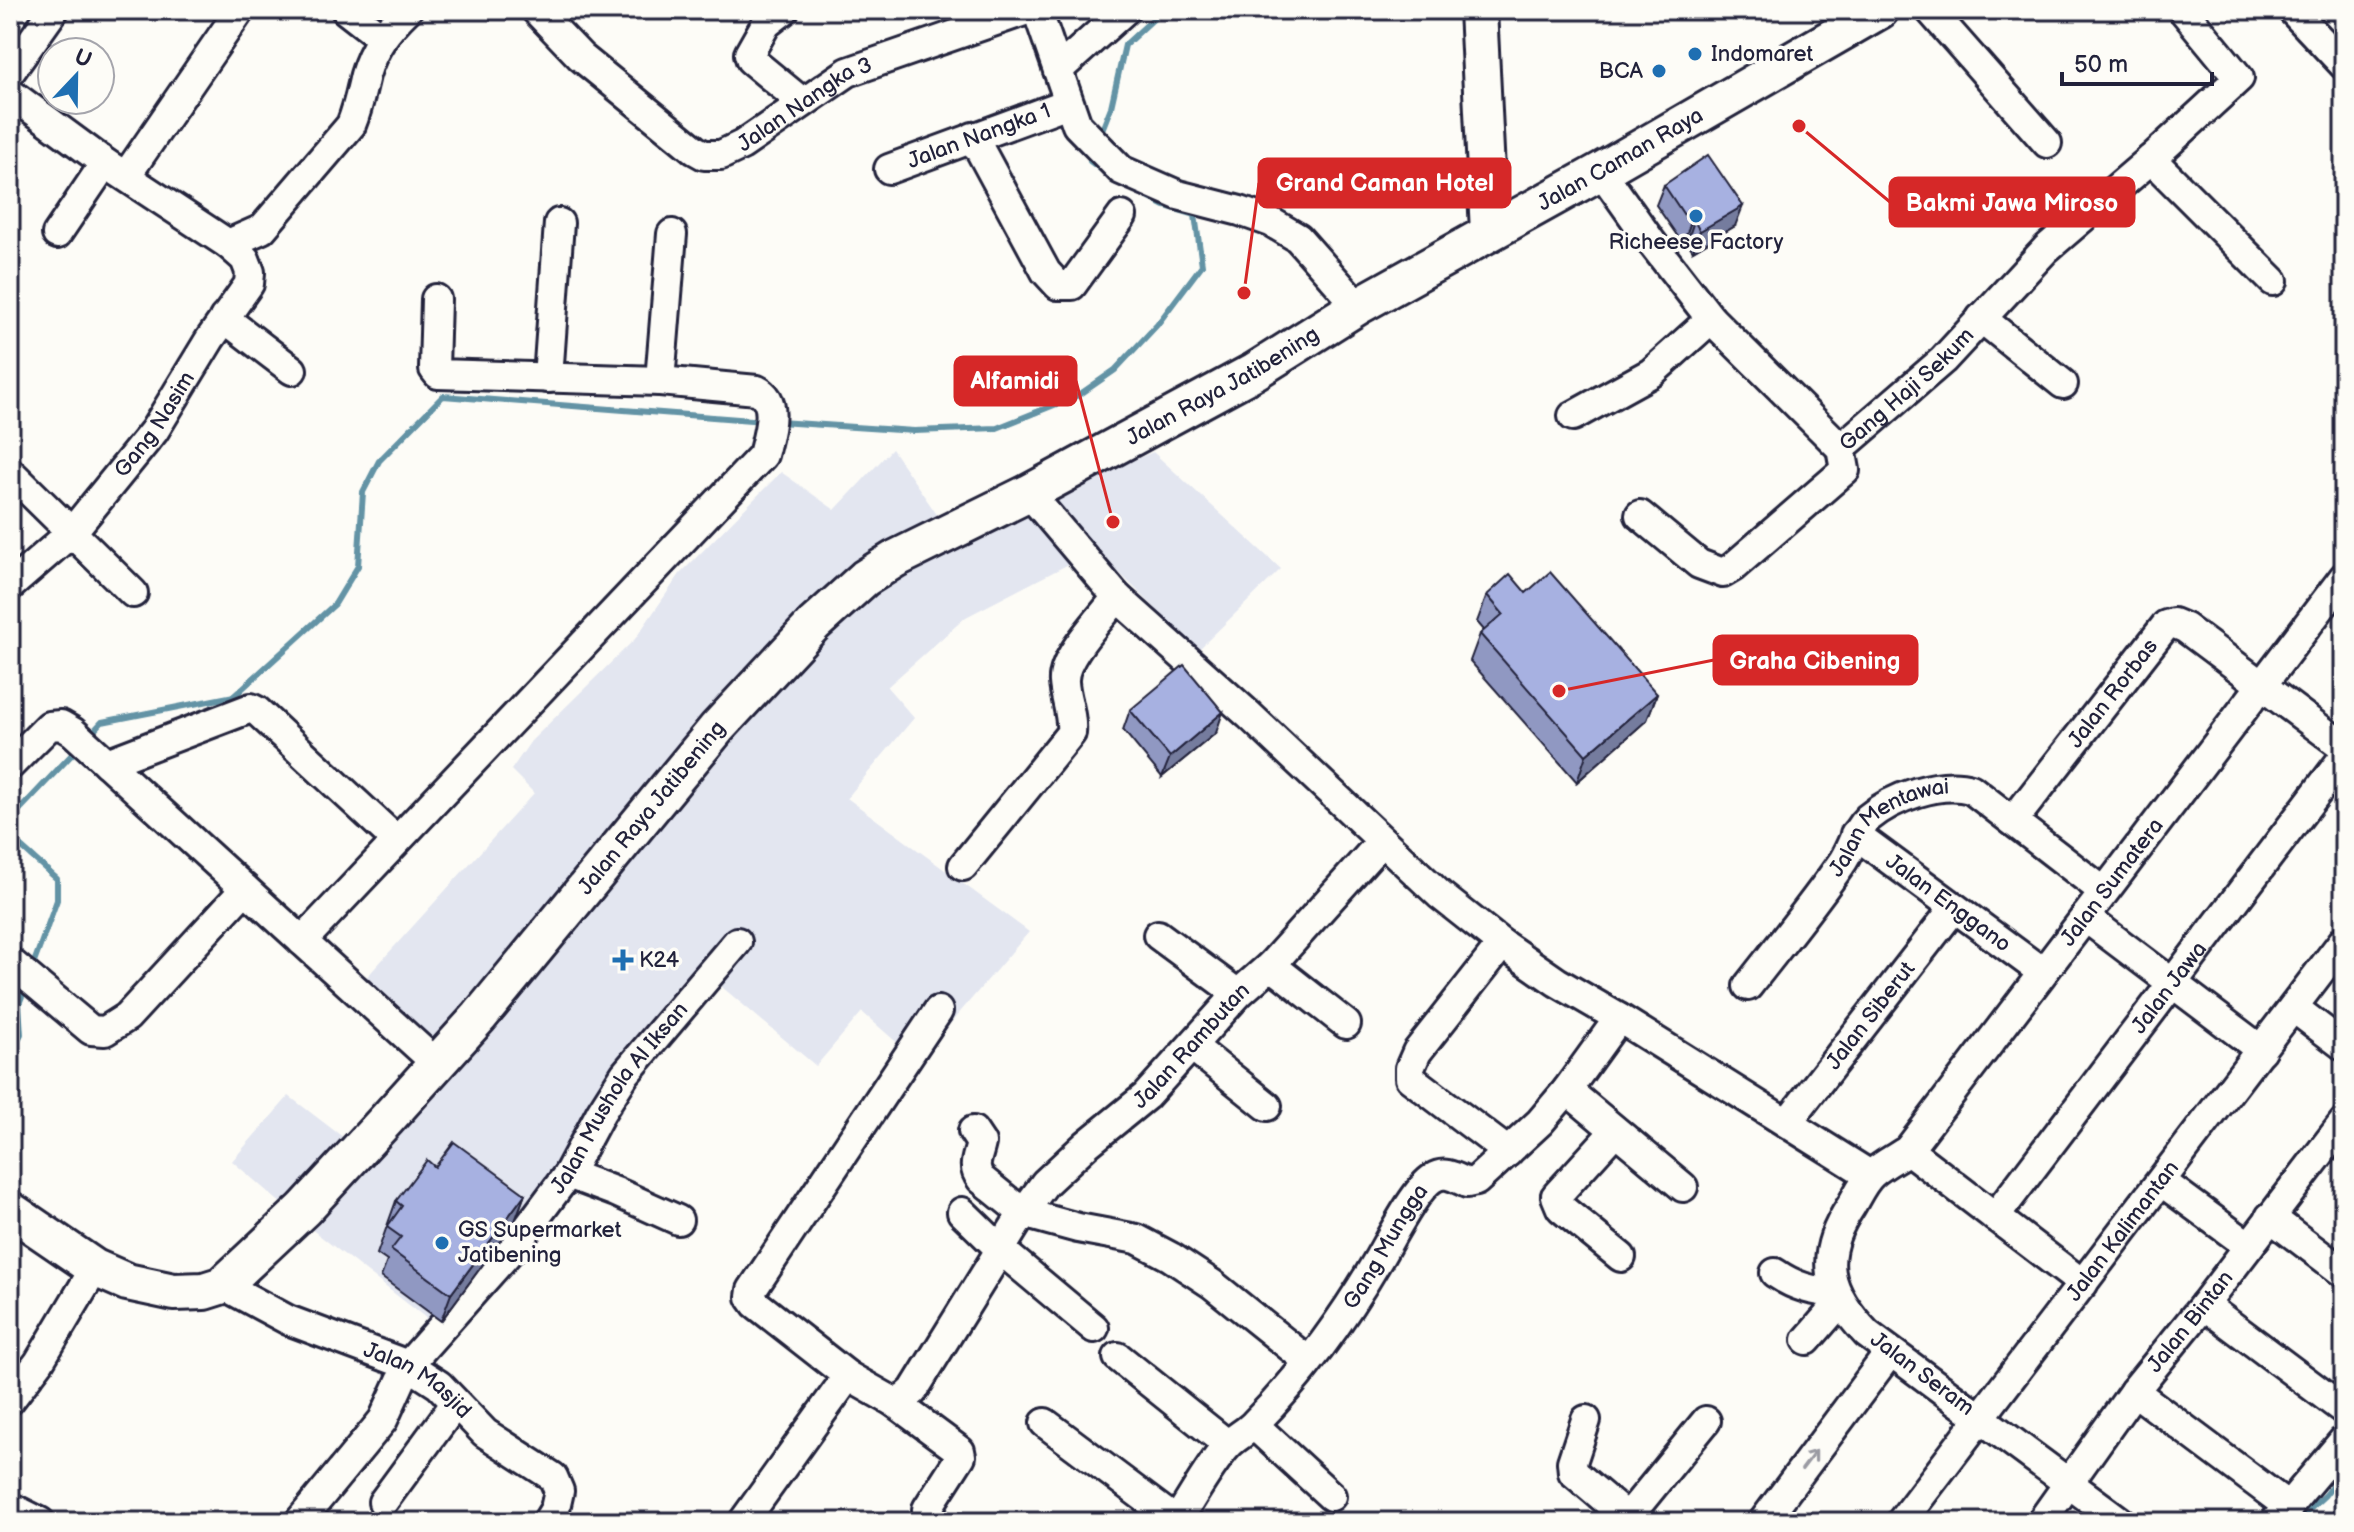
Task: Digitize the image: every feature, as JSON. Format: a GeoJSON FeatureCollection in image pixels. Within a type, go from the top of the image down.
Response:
{"type":"FeatureCollection","features":[{"type":"Feature","properties":{"kind":"main road"},"geometry":{"type":"LineString","coordinates":[[1478,10],[1489,232]]}},
{"type":"Feature","properties":{"kind":"main road","name":"Jalan Caman Raya"},"geometry":{"type":"LineString","coordinates":[[1358,306],[1601,171],[1880,10]]}},
{"type":"Feature","properties":{"kind":"main road","name":"Jalan Raya Jatibening"},"geometry":{"type":"LineString","coordinates":[[223,1285],[304,1209],[437,1064],[717,728],[814,624],[865,578],[895,559],[1029,493],[1255,371],[1358,306]]}},
{"type":"Feature","properties":{"kind":"main road"},"geometry":{"type":"LineString","coordinates":[[10,1210],[95,1268],[127,1282],[174,1292],[204,1291],[223,1285]]}},
{"type":"Feature","properties":{"kind":"street"},"geometry":{"type":"LineString","coordinates":[[10,72],[54,10]]}},
{"type":"Feature","properties":{"kind":"street"},"geometry":{"type":"LineString","coordinates":[[57,234],[116,170],[240,10]]}},
{"type":"Feature","properties":{"kind":"street"},"geometry":{"type":"LineString","coordinates":[[346,10],[382,38]]}},
{"type":"Feature","properties":{"kind":"street"},"geometry":{"type":"LineString","coordinates":[[10,93],[116,170],[228,244],[262,229],[351,125],[371,58],[386,30],[407,10]]}},
{"type":"Feature","properties":{"kind":"street","name":"Jalan Nangka 3"},"geometry":{"type":"LineString","coordinates":[[536,10],[581,57],[704,155],[721,155],[742,145],[848,72],[1027,10]]}},
{"type":"Feature","properties":{"kind":"street"},"geometry":{"type":"LineString","coordinates":[[784,10],[766,24],[749,54],[751,60],[802,102]]}},
{"type":"Feature","properties":{"kind":"street"},"geometry":{"type":"LineString","coordinates":[[1037,10],[1072,114],[1121,170],[1178,195],[1271,222],[1298,238],[1358,306]]}},
{"type":"Feature","properties":{"kind":"street"},"geometry":{"type":"LineString","coordinates":[[1058,70],[1125,10]]}},
{"type":"Feature","properties":{"kind":"street"},"geometry":{"type":"LineString","coordinates":[[1930,10],[2047,143]]}},
{"type":"Feature","properties":{"kind":"street","name":"Gang Haji Sekum"},"geometry":{"type":"LineString","coordinates":[[1601,171],[1711,319],[1841,448],[1943,360],[2046,249],[2239,78],[2183,10]]}},
{"type":"Feature","properties":{"kind":"street"},"geometry":{"type":"LineString","coordinates":[[2292,10],[2344,65]]}},
{"type":"Feature","properties":{"kind":"street","name":"Jalan Nangka 1"},"geometry":{"type":"LineString","coordinates":[[889,169],[973,137],[1072,114]]}},
{"type":"Feature","properties":{"kind":"street"},"geometry":{"type":"LineString","coordinates":[[973,137],[1040,261],[1058,285],[1072,285],[1122,216]]}},
{"type":"Feature","properties":{"kind":"street"},"geometry":{"type":"LineString","coordinates":[[2151,159],[2273,281]]}},
{"type":"Feature","properties":{"kind":"street"},"geometry":{"type":"LineString","coordinates":[[548,378],[559,223]]}},
{"type":"Feature","properties":{"kind":"street"},"geometry":{"type":"LineString","coordinates":[[660,381],[672,234]]}},
{"type":"Feature","properties":{"kind":"street","name":"Gang Nasim"},"geometry":{"type":"LineString","coordinates":[[10,586],[72,532],[154,431],[224,318],[249,284],[250,272],[245,259],[228,244]]}},
{"type":"Feature","properties":{"kind":"street"},"geometry":{"type":"LineString","coordinates":[[302,941],[763,455],[769,432],[771,402],[766,394],[757,390],[660,381],[438,374],[434,369],[436,299]]}},
{"type":"Feature","properties":{"kind":"street"},"geometry":{"type":"LineString","coordinates":[[224,318],[292,370]]}},
{"type":"Feature","properties":{"kind":"street"},"geometry":{"type":"LineString","coordinates":[[1981,318],[2063,384]]}},
{"type":"Feature","properties":{"kind":"street"},"geometry":{"type":"LineString","coordinates":[[1573,416],[1651,373],[1711,319]]}},
{"type":"Feature","properties":{"kind":"street"},"geometry":{"type":"LineString","coordinates":[[1640,515],[1699,564],[1723,573],[1845,470],[1841,448]]}},
{"type":"Feature","properties":{"kind":"street"},"geometry":{"type":"LineString","coordinates":[[10,472],[133,593]]}},
{"type":"Feature","properties":{"kind":"street"},"geometry":{"type":"LineString","coordinates":[[1029,493],[1117,597],[1440,895],[1557,982],[1870,1175],[1839,1224],[1833,1240],[1830,1255],[1838,1297],[1807,1340]]}},
{"type":"Feature","properties":{"kind":"street","name":"Jalan Sumatera"},"geometry":{"type":"LineString","coordinates":[[1870,1175],[1908,1150],[2344,577]]}},
{"type":"Feature","properties":{"kind":"street"},"geometry":{"type":"LineString","coordinates":[[963,866],[1071,733],[1063,679],[1066,665],[1117,597]]}},
{"type":"Feature","properties":{"kind":"street","name":"Jalan Rorbas"},"geometry":{"type":"LineString","coordinates":[[2013,821],[2166,625],[2173,623],[2185,628],[2344,747]]}},
{"type":"Feature","properties":{"kind":"street"},"geometry":{"type":"LineString","coordinates":[[90,747],[251,708],[396,840]]}},
{"type":"Feature","properties":{"kind":"street"},"geometry":{"type":"LineString","coordinates":[[10,765],[49,726],[61,725],[90,747],[437,1064]]}},
{"type":"Feature","properties":{"kind":"street","name":"Jalan Jawa"},"geometry":{"type":"LineString","coordinates":[[1995,1217],[2344,757]]}},
{"type":"Feature","properties":{"kind":"street","name":"Jalan Mentawai"},"geometry":{"type":"LineString","coordinates":[[1748,986],[1842,863],[1855,834],[1866,819],[1885,805],[1926,791],[1957,785],[1971,789],[2103,891]]}},
{"type":"Feature","properties":{"kind":"street","name":"Jalan Enggano"},"geometry":{"type":"LineString","coordinates":[[1855,834],[2042,972]]}},
{"type":"Feature","properties":{"kind":"street","name":"Jalan Rambutan"},"geometry":{"type":"LineString","coordinates":[[894,1402],[904,1399],[913,1391],[1023,1213],[1045,1183],[1146,1096],[1238,994],[1271,965],[1382,841]]}},
{"type":"Feature","properties":{"kind":"street"},"geometry":{"type":"LineString","coordinates":[[12,964],[91,1030],[105,1031],[127,1017],[245,889]]}},
{"type":"Feature","properties":{"kind":"street","name":"Jalan Siberut"},"geometry":{"type":"LineString","coordinates":[[1787,1123],[1954,908]]}},
{"type":"Feature","properties":{"kind":"street"},"geometry":{"type":"LineString","coordinates":[[2085,917],[2261,1050]]}},
{"type":"Feature","properties":{"kind":"street"},"geometry":{"type":"LineString","coordinates":[[1158,935],[1238,994]]}},
{"type":"Feature","properties":{"kind":"street","name":"Jalan Kalimantan"},"geometry":{"type":"LineString","coordinates":[[1901,1522],[2344,940]]}},
{"type":"Feature","properties":{"kind":"street","name":"Jalan Mushola Al Iksan"},"geometry":{"type":"LineString","coordinates":[[299,1522],[383,1420],[408,1365],[515,1245],[568,1174],[625,1074],[737,942]]}},
{"type":"Feature","properties":{"kind":"street"},"geometry":{"type":"LineString","coordinates":[[1502,944],[1417,1052],[1410,1068],[1410,1078],[1508,1152]]}},
{"type":"Feature","properties":{"kind":"street"},"geometry":{"type":"LineString","coordinates":[[1271,965],[1346,1024]]}},
{"type":"Feature","properties":{"kind":"street"},"geometry":{"type":"LineString","coordinates":[[2294,1008],[2344,1046]]}},
{"type":"Feature","properties":{"kind":"street"},"geometry":{"type":"LineString","coordinates":[[937,1522],[927,1513],[927,1509],[961,1456],[960,1451],[894,1402],[848,1376],[751,1297],[752,1290],[938,1011]]}},
{"type":"Feature","properties":{"kind":"street","name":"Gang Mungga"},"geometry":{"type":"LineString","coordinates":[[1176,1522],[1228,1445],[1254,1425],[1308,1361],[1368,1276],[1401,1219],[1428,1182],[1434,1176],[1449,1174],[1472,1183],[1540,1122],[1619,1018]]}},
{"type":"Feature","properties":{"kind":"street"},"geometry":{"type":"LineString","coordinates":[[1192,1046],[1267,1106]]}},
{"type":"Feature","properties":{"kind":"street"},"geometry":{"type":"LineString","coordinates":[[1567,1090],[1683,1187]]}},
{"type":"Feature","properties":{"kind":"street","name":"Jalan Bintan"},"geometry":{"type":"LineString","coordinates":[[2041,1522],[2134,1391],[2342,1130]]}},
{"type":"Feature","properties":{"kind":"street"},"geometry":{"type":"LineString","coordinates":[[973,1131],[981,1143],[976,1172],[1023,1213],[1137,1239],[1212,1284],[1308,1361]]}},
{"type":"Feature","properties":{"kind":"street"},"geometry":{"type":"LineString","coordinates":[[1615,1131],[1556,1196],[1561,1208],[1621,1257]]}},
{"type":"Feature","properties":{"kind":"street"},"geometry":{"type":"LineString","coordinates":[[1908,1150],[2083,1284]]}},
{"type":"Feature","properties":{"kind":"street"},"geometry":{"type":"LineString","coordinates":[[568,1174],[678,1220]]}},
{"type":"Feature","properties":{"kind":"street"},"geometry":{"type":"LineString","coordinates":[[2162,1182],[2249,1246]]}},
{"type":"Feature","properties":{"kind":"street"},"geometry":{"type":"LineString","coordinates":[[962,1212],[1002,1251],[1094,1328]]}},
{"type":"Feature","properties":{"kind":"street"},"geometry":{"type":"LineString","coordinates":[[2270,1217],[2344,1273]]}},
{"type":"Feature","properties":{"kind":"street"},"geometry":{"type":"LineString","coordinates":[[10,1400],[39,1362],[95,1268]]}},
{"type":"Feature","properties":{"kind":"street"},"geometry":{"type":"LineString","coordinates":[[1775,1273],[1795,1285],[1838,1297]]}},
{"type":"Feature","properties":{"kind":"street","name":"Jalan Masjid"},"geometry":{"type":"LineString","coordinates":[[223,1285],[288,1320],[408,1365],[439,1385],[485,1433],[553,1477],[559,1491],[555,1509],[547,1522]]}},
{"type":"Feature","properties":{"kind":"street","name":"Jalan Seram"},"geometry":{"type":"LineString","coordinates":[[1838,1297],[1846,1312],[1867,1334],[2121,1522]]}},
{"type":"Feature","properties":{"kind":"street"},"geometry":{"type":"LineString","coordinates":[[2204,1305],[2344,1410]]}},
{"type":"Feature","properties":{"kind":"street"},"geometry":{"type":"LineString","coordinates":[[1763,1522],[1890,1352]]}},
{"type":"Feature","properties":{"kind":"street"},"geometry":{"type":"LineString","coordinates":[[1118,1357],[1228,1445]]}},
{"type":"Feature","properties":{"kind":"street"},"geometry":{"type":"LineString","coordinates":[[743,1522],[848,1376]]}},
{"type":"Feature","properties":{"kind":"street"},"geometry":{"type":"LineString","coordinates":[[2134,1391],[2282,1515],[2344,1440]]}},
{"type":"Feature","properties":{"kind":"street"},"geometry":{"type":"LineString","coordinates":[[383,1502],[455,1404]]}},
{"type":"Feature","properties":{"kind":"street"},"geometry":{"type":"LineString","coordinates":[[1586,1420],[1572,1462],[1573,1472],[1630,1520],[1706,1421]]}},
{"type":"Feature","properties":{"kind":"street"},"geometry":{"type":"LineString","coordinates":[[1045,1423],[1176,1522]]}},
{"type":"Feature","properties":{"kind":"street"},"geometry":{"type":"LineString","coordinates":[[1254,1425],[1331,1496]]}},
{"type":"Feature","properties":{"kind":"street"},"geometry":{"type":"LineString","coordinates":[[10,1507],[40,1522]]}},
{"type":"Feature","properties":{"kind":"shaded area"},"geometry":{"type":"Polygon","coordinates":[[[892,449],[953,538],[1153,452],[1281,569],[1198,650],[1096,550],[966,617],[887,687],[914,718],[847,798],[1029,932],[918,1061],[862,1012],[816,1066],[716,982],[634,1083],[583,1177],[435,1325],[306,1225],[232,1161],[289,1096],[348,1141],[428,1071],[354,991],[534,793],[511,770],[531,741],[635,639],[680,574],[781,472],[835,510],[892,449]]]}},
{"type":"Feature","properties":{"kind":"building"},"geometry":{"type":"Polygon","coordinates":[[[1708,155],[1743,206],[1700,231],[1694,221],[1690,224],[1664,185],[1708,155]]]}},
{"type":"Feature","properties":{"kind":"building"},"geometry":{"type":"Polygon","coordinates":[[[1550,572],[1657,694],[1586,755],[1480,634],[1503,614],[1487,595],[1510,574],[1526,593],[1550,572]]]}},
{"type":"Feature","properties":{"kind":"building"},"geometry":{"type":"Polygon","coordinates":[[[1184,665],[1223,712],[1170,757],[1130,710],[1184,665]]]}},
{"type":"Feature","properties":{"kind":"building","name":"GS Supermarket Jatibening"},"geometry":{"type":"Polygon","coordinates":[[[454,1142],[525,1194],[451,1294],[391,1250],[401,1237],[387,1227],[402,1206],[396,1201],[427,1160],[435,1167],[454,1142]]]}},
{"type":"Feature","properties":{"kind":"waterway"},"geometry":{"type":"LineString","coordinates":[[1100,135],[1111,107],[1125,45],[1163,10]]}},
{"type":"Feature","properties":{"kind":"waterway"},"geometry":{"type":"LineString","coordinates":[[1093,153],[1090,161],[1106,173]]}},
{"type":"Feature","properties":{"kind":"waterway"},"geometry":{"type":"LineString","coordinates":[[779,422],[914,431],[997,428],[1079,395],[1115,370],[1157,325],[1202,265],[1195,215],[1165,206],[1144,195]]}},
{"type":"Feature","properties":{"kind":"waterway"},"geometry":{"type":"LineString","coordinates":[[89,736],[102,722],[234,696],[335,604],[358,566],[363,492],[379,461],[443,396],[764,421]]}},
{"type":"Feature","properties":{"kind":"waterway"},"geometry":{"type":"LineString","coordinates":[[10,820],[79,747]]}},
{"type":"Feature","properties":{"kind":"waterway"},"geometry":{"type":"LineString","coordinates":[[10,834],[57,879],[57,900],[32,968]]}},
{"type":"Feature","properties":{"kind":"waterway"},"geometry":{"type":"LineString","coordinates":[[10,1055],[21,1034],[19,1004],[26,986]]}},
{"type":"Feature","properties":{"kind":"waterway"},"geometry":{"type":"LineString","coordinates":[[2296,1522],[2325,1495],[2344,1470]]}},
{"type":"Feature","properties":{"kind":"place","name":"Indomaret"},"geometry":{"type":"Point","coordinates":[1695,54]}},
{"type":"Feature","properties":{"kind":"place","name":"BCA"},"geometry":{"type":"Point","coordinates":[1659,71]}},
{"type":"Feature","properties":{"kind":"place","name":"Bakmi Jawa Miroso"},"geometry":{"type":"Point","coordinates":[1799,126]}},
{"type":"Feature","properties":{"kind":"place","name":"Richeese Factory"},"geometry":{"type":"Point","coordinates":[1696,216]}},
{"type":"Feature","properties":{"kind":"place","name":"Grand Caman Hotel"},"geometry":{"type":"Point","coordinates":[1244,293]}},
{"type":"Feature","properties":{"kind":"place","name":"Alfamidi"},"geometry":{"type":"Point","coordinates":[1113,522]}},
{"type":"Feature","properties":{"kind":"place","name":"Graha Cibening"},"geometry":{"type":"Point","coordinates":[1559,691]}},
{"type":"Feature","properties":{"kind":"place","name":"K24"},"geometry":{"type":"Point","coordinates":[623,960]}},
{"type":"Feature","properties":{"kind":"place","name":"GS Supermarket Jatibening"},"geometry":{"type":"Point","coordinates":[442,1243]}}]}
